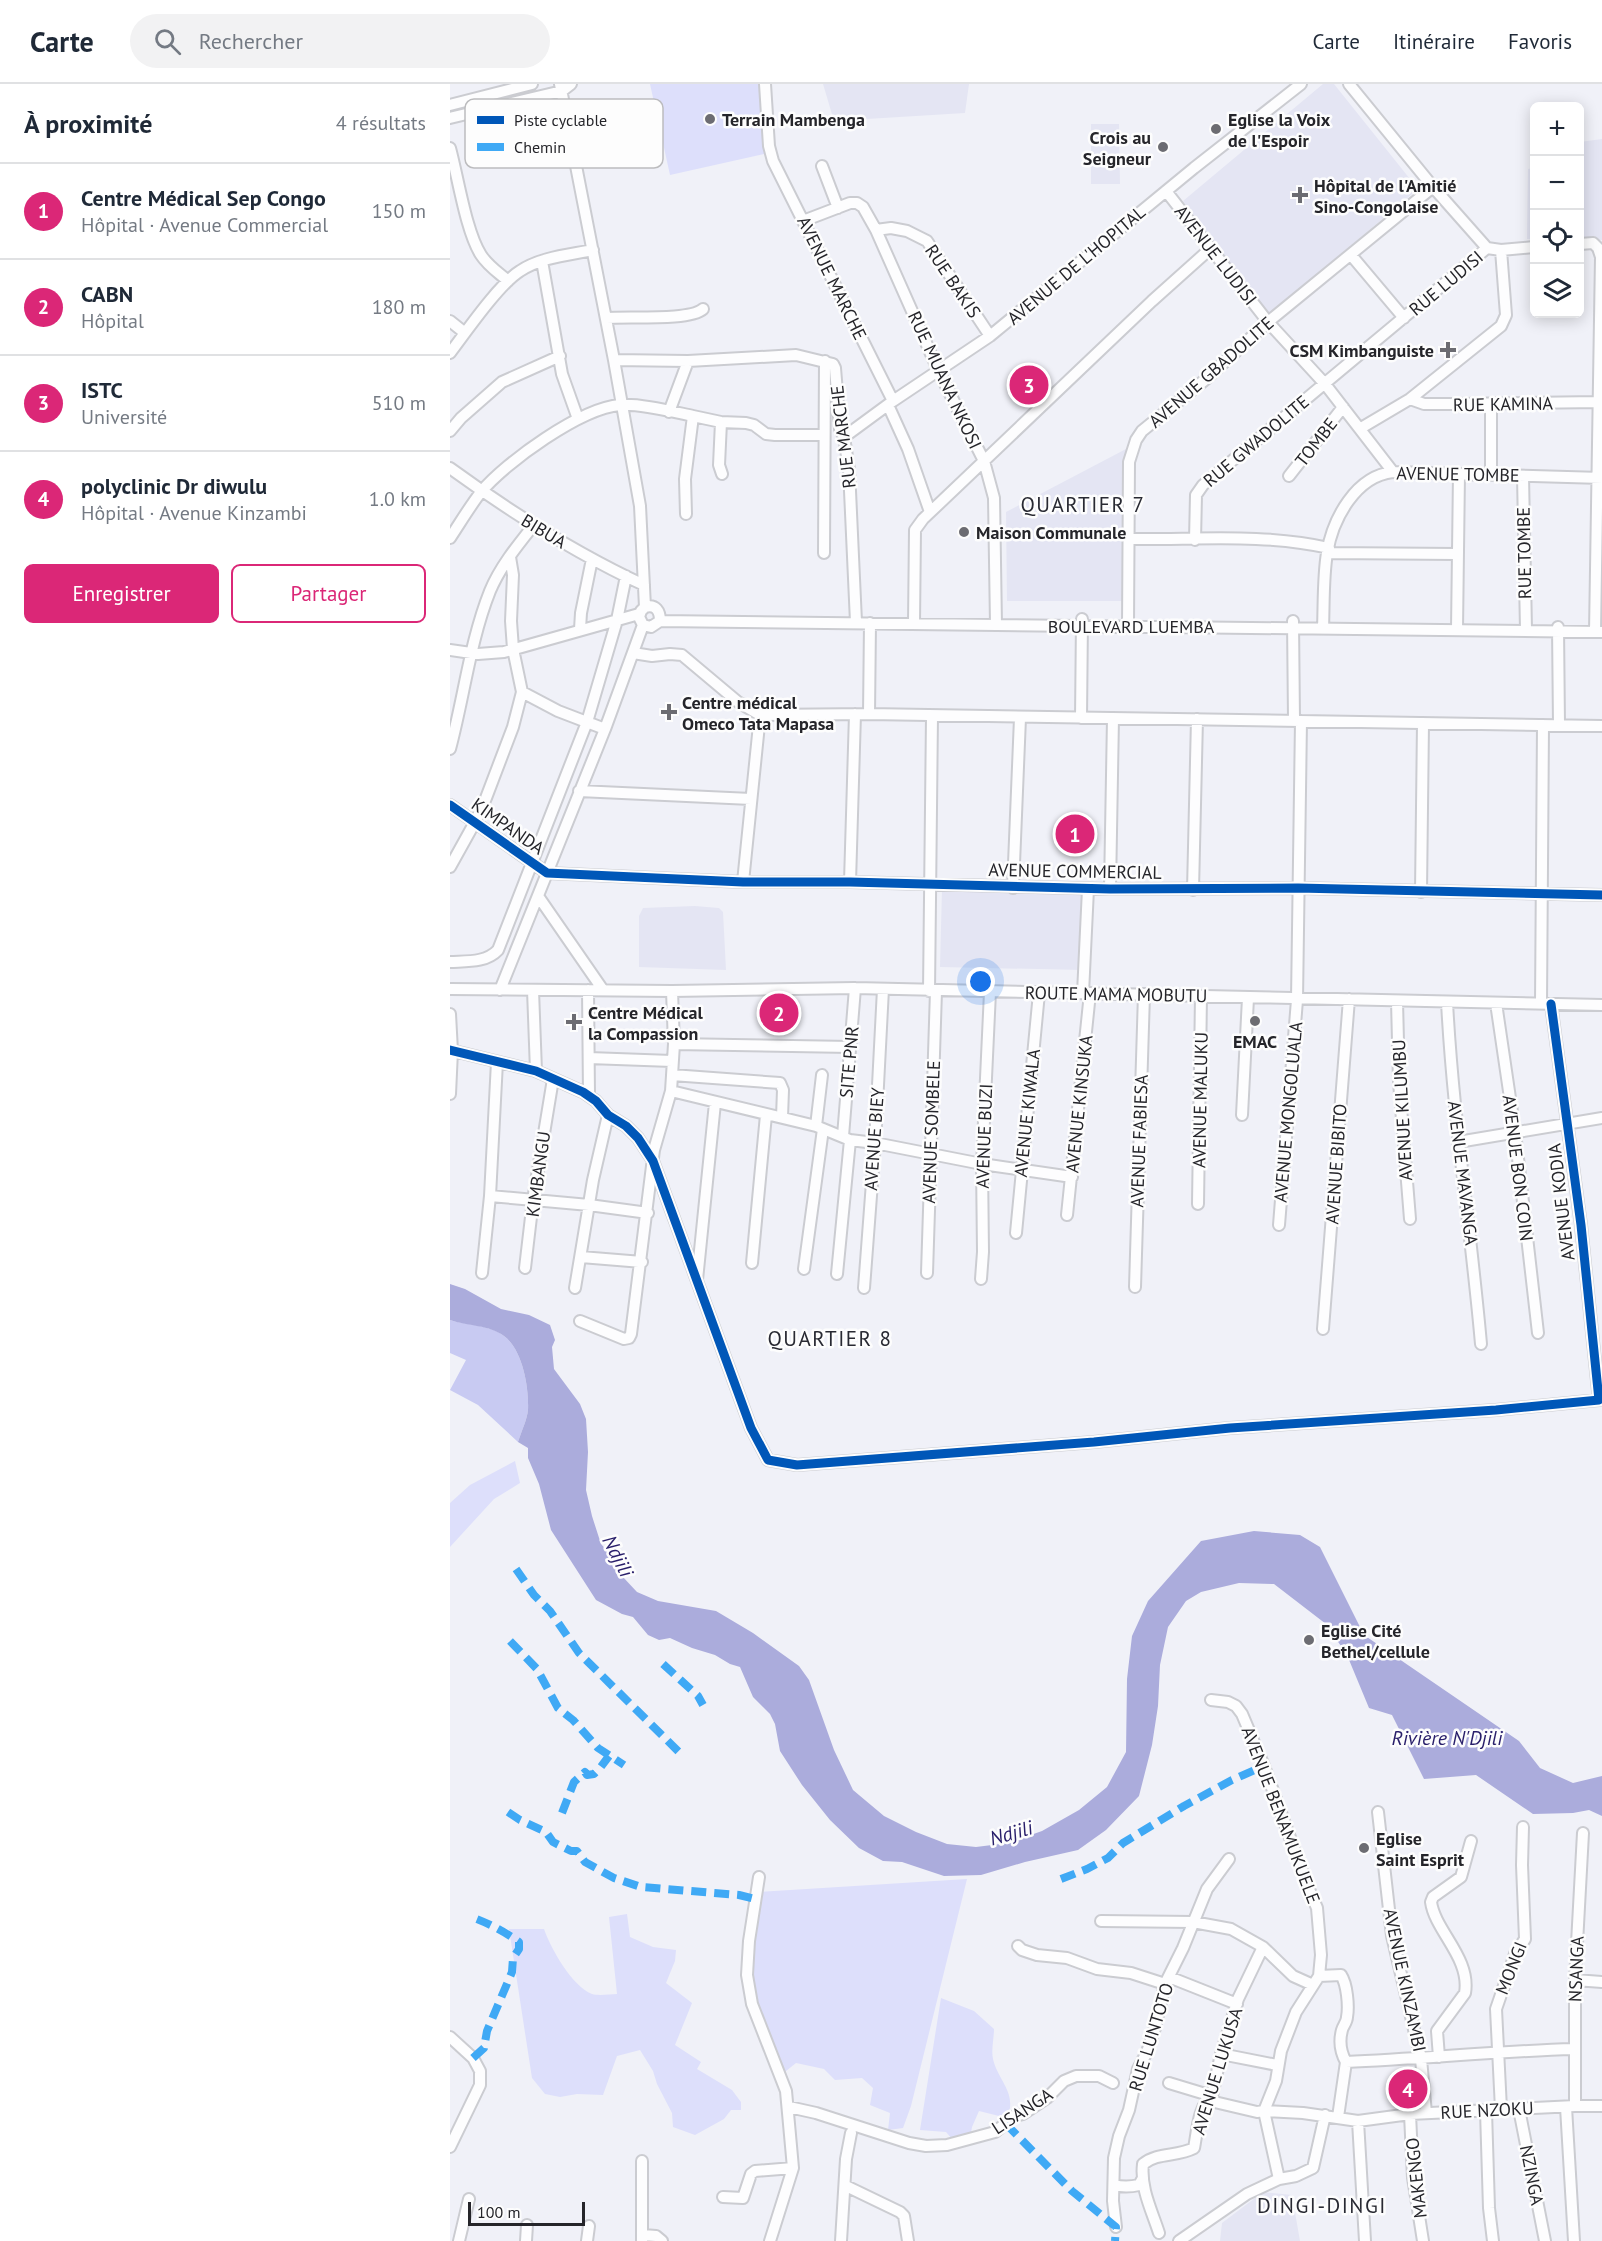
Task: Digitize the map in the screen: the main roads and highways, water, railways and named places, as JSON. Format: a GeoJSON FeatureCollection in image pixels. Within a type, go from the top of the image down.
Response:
{"type":"FeatureCollection","features":[{"type":"Feature","properties":{"kind":"water","name":"Rivière N'Djili"},"geometry":{"type":"Polygon","coordinates":[[[450,1284],[465,1289],[501,1309],[529,1315],[550,1325],[555,1340],[552,1347],[554,1369],[580,1404],[586,1419],[588,1452],[586,1490],[592,1516],[601,1544],[622,1576],[637,1592],[658,1601],[716,1611],[753,1633],[799,1666],[809,1680],[834,1750],[853,1790],[884,1816],[916,1832],[947,1844],[976,1847],[1008,1843],[1042,1831],[1079,1810],[1107,1787],[1126,1752],[1127,1679],[1132,1636],[1148,1601],[1201,1541],[1254,1531],[1300,1535],[1320,1547],[1364,1635],[1519,1741],[1540,1768],[1573,1783],[1602,1776],[1602,1816],[1589,1810],[1573,1813],[1533,1814],[1476,1775],[1424,1779],[1392,1715],[1369,1708],[1347,1655],[1326,1624],[1274,1584],[1239,1583],[1201,1592],[1186,1601],[1168,1627],[1160,1665],[1158,1706],[1152,1745],[1139,1796],[1106,1830],[1078,1850],[981,1875],[944,1876],[902,1862],[883,1861],[859,1848],[830,1820],[802,1785],[780,1751],[775,1724],[770,1714],[753,1697],[740,1667],[670,1638],[659,1640],[648,1635],[633,1617],[622,1614],[596,1600],[551,1530],[539,1484],[528,1458],[528,1448],[518,1442],[528,1410],[528,1401],[524,1370],[516,1350],[511,1342],[498,1332],[450,1320],[450,1284]]]}},
{"type":"Feature","properties":{"kind":"place","name":"Terrain Mambenga"},"geometry":{"type":"Point","coordinates":[710,119]}},
{"type":"Feature","properties":{"kind":"place","name":"Eglise la Voix de l'Espoir"},"geometry":{"type":"Point","coordinates":[1216,129]}},
{"type":"Feature","properties":{"kind":"place","name":"Crois au Seigneur"},"geometry":{"type":"Point","coordinates":[1163,147]}},
{"type":"Feature","properties":{"kind":"place","name":"Hôpital de l'Amitié Sino-Congolaise"},"geometry":{"type":"Point","coordinates":[1300,195]}},
{"type":"Feature","properties":{"kind":"place","name":"CSM Kimbanguiste"},"geometry":{"type":"Point","coordinates":[1448,350]}},
{"type":"Feature","properties":{"kind":"place","name":"ISTC"},"geometry":{"type":"Point","coordinates":[1029,385]}},
{"type":"Feature","properties":{"kind":"place","name":"Maison Communale"},"geometry":{"type":"Point","coordinates":[964,532]}},
{"type":"Feature","properties":{"kind":"place","name":"Centre médical Omeco Tata Mapasa"},"geometry":{"type":"Point","coordinates":[669,712]}},
{"type":"Feature","properties":{"kind":"place","name":"Centre Médical Sep Congo"},"geometry":{"type":"Point","coordinates":[1075,834]}},
{"type":"Feature","properties":{"kind":"place","name":"CABN"},"geometry":{"type":"Point","coordinates":[779,1013]}},
{"type":"Feature","properties":{"kind":"place","name":"EMAC"},"geometry":{"type":"Point","coordinates":[1255,1021]}},
{"type":"Feature","properties":{"kind":"place","name":"Centre Médical la Compassion"},"geometry":{"type":"Point","coordinates":[574,1022]}},
{"type":"Feature","properties":{"kind":"place","name":"Eglise Cité Bethel/cellule"},"geometry":{"type":"Point","coordinates":[1309,1640]}},
{"type":"Feature","properties":{"kind":"place","name":"Eglise Saint Esprit"},"geometry":{"type":"Point","coordinates":[1364,1848]}},
{"type":"Feature","properties":{"kind":"place","name":"polyclinic Dr diwulu"},"geometry":{"type":"Point","coordinates":[1408,2089]}},
{"type":"Feature","properties":{"kind":"district","name":"QUARTIER 7"},"geometry":{"type":"Point","coordinates":[1083,504]}},
{"type":"Feature","properties":{"kind":"district","name":"QUARTIER 8"},"geometry":{"type":"Point","coordinates":[830,1338]}},
{"type":"Feature","properties":{"kind":"district","name":"DINGI-DINGI"},"geometry":{"type":"Point","coordinates":[1322,2205]}},
{"type":"Feature","properties":{"kind":"water label","name":"Ndjili"},"geometry":{"type":"Point","coordinates":[618,1556]}},
{"type":"Feature","properties":{"kind":"water label","name":"Ndjili"},"geometry":{"type":"Point","coordinates":[1011,1833]}}]}
